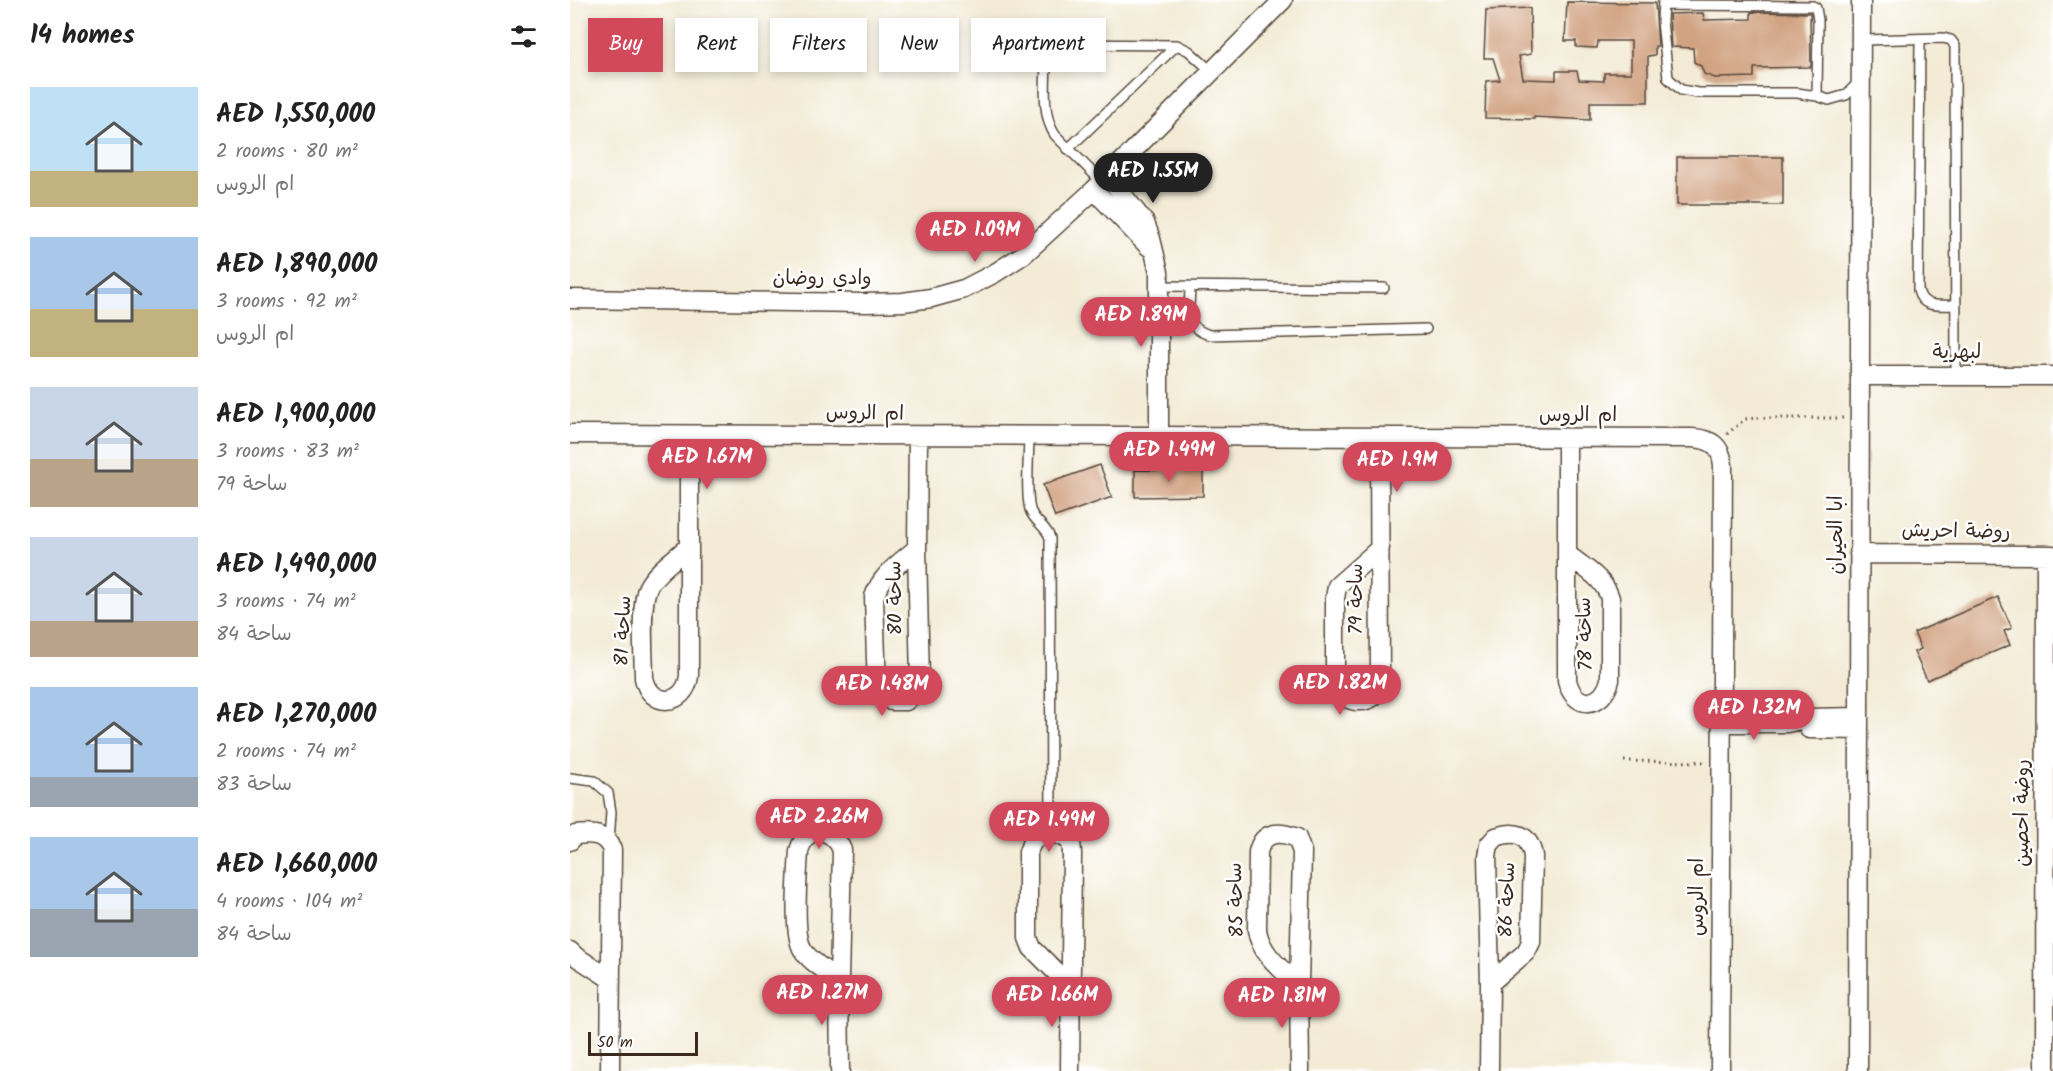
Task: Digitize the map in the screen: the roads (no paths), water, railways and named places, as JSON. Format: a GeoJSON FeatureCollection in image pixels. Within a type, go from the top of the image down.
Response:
{"type":"FeatureCollection","features":[{"type":"Feature","properties":{"kind":"street","name":"وادي روضان"},"geometry":{"type":"LineString","coordinates":[[570,299],[866,303],[903,302],[931,298],[964,289],[1023,255],[1101,183],[1282,0]]}},
{"type":"Feature","properties":{"kind":"street","name":"ابا الحيران"},"geometry":{"type":"LineString","coordinates":[[1858,1071],[1861,0]]}},
{"type":"Feature","properties":{"kind":"street"},"geometry":{"type":"LineString","coordinates":[[1101,183],[1145,223],[1158,265],[1159,437]]}},
{"type":"Feature","properties":{"kind":"street","name":"لبهرية"},"geometry":{"type":"LineString","coordinates":[[1860,376],[2053,376]]}},
{"type":"Feature","properties":{"kind":"street","name":"ام الروس"},"geometry":{"type":"LineString","coordinates":[[570,434],[1704,439],[1716,445],[1722,456],[1723,465],[1720,1071]]}},
{"type":"Feature","properties":{"kind":"street","name":"ساحة 81"},"geometry":{"type":"LineString","coordinates":[[689,435],[689,546],[687,686],[683,694],[676,698],[665,699],[653,696],[646,689],[644,600],[648,587],[655,578],[689,546]]}},
{"type":"Feature","properties":{"kind":"street","name":"ساحة 80"},"geometry":{"type":"LineString","coordinates":[[917,548],[883,578],[874,597],[877,689],[891,701],[906,701],[918,690],[920,681],[917,548],[918,437]]}},
{"type":"Feature","properties":{"kind":"street","name":"ساحة 79"},"geometry":{"type":"LineString","coordinates":[[1379,438],[1380,548],[1380,683],[1378,692],[1372,697],[1364,700],[1342,698],[1335,684],[1337,586],[1380,548]]}},
{"type":"Feature","properties":{"kind":"street","name":"ساحة 78"},"geometry":{"type":"LineString","coordinates":[[1567,439],[1567,554],[1567,680],[1569,691],[1574,698],[1581,701],[1592,701],[1600,698],[1608,690],[1610,680],[1610,598],[1607,587],[1601,580],[1567,554]]}},
{"type":"Feature","properties":{"kind":"street","name":"روضة احريش"},"geometry":{"type":"LineString","coordinates":[[1859,554],[2050,555]]}},
{"type":"Feature","properties":{"kind":"street","name":"روضة احصين"},"geometry":{"type":"LineString","coordinates":[[2045,1071],[2050,555]]}},
{"type":"Feature","properties":{"kind":"street"},"geometry":{"type":"LineString","coordinates":[[1721,723],[1787,723],[1808,718],[1859,724]]}},
{"type":"Feature","properties":{"kind":"street"},"geometry":{"type":"LineString","coordinates":[[839,980],[810,959],[801,948],[797,933],[799,850],[802,840],[808,834],[818,832],[827,833],[834,838],[842,850],[839,980],[840,1071]]}},
{"type":"Feature","properties":{"kind":"street"},"geometry":{"type":"LineString","coordinates":[[570,842],[575,835],[595,834],[609,842],[612,850],[609,978],[610,1071]]}},
{"type":"Feature","properties":{"kind":"street","name":"ساحة 85"},"geometry":{"type":"LineString","coordinates":[[1299,986],[1264,952],[1259,943],[1257,930],[1258,852],[1260,843],[1266,836],[1275,834],[1286,834],[1298,838],[1302,852],[1300,1071]]}},
{"type":"Feature","properties":{"kind":"street","name":"ساحة 86"},"geometry":{"type":"LineString","coordinates":[[1489,1071],[1490,983],[1487,856],[1489,845],[1496,837],[1515,834],[1526,838],[1533,856],[1531,942],[1526,952],[1490,983]]}},
{"type":"Feature","properties":{"kind":"street"},"geometry":{"type":"LineString","coordinates":[[1070,986],[1032,948],[1028,938],[1028,852],[1036,837],[1051,835],[1065,838],[1071,844],[1070,1071]]}},
{"type":"Feature","properties":{"kind":"street"},"geometry":{"type":"LineString","coordinates":[[570,951],[609,978]]}},
{"type":"Feature","properties":{"kind":"lane"},"geometry":{"type":"LineString","coordinates":[[1817,96],[1818,21],[1816,8],[1813,6],[1663,3],[1662,21],[1668,78],[1681,90],[1698,93],[1797,93],[1829,100],[1846,95],[1861,79]]}},
{"type":"Feature","properties":{"kind":"lane"},"geometry":{"type":"LineString","coordinates":[[1920,39],[1918,290],[1921,298],[1928,304],[1956,305]]}},
{"type":"Feature","properties":{"kind":"lane"},"geometry":{"type":"LineString","coordinates":[[1862,40],[1947,39],[1953,43],[1956,50],[1956,375]]}},
{"type":"Feature","properties":{"kind":"lane"},"geometry":{"type":"LineString","coordinates":[[1101,183],[1049,126],[1046,58],[1049,50],[1055,45],[1065,44],[1177,45],[1189,51],[1211,71]]}},
{"type":"Feature","properties":{"kind":"lane"},"geometry":{"type":"LineString","coordinates":[[1068,149],[1177,45]]}},
{"type":"Feature","properties":{"kind":"lane"},"geometry":{"type":"LineString","coordinates":[[1159,286],[1384,288]]}},
{"type":"Feature","properties":{"kind":"lane"},"geometry":{"type":"LineString","coordinates":[[1190,286],[1189,318],[1192,326],[1209,335],[1426,329]]}},
{"type":"Feature","properties":{"kind":"lane"},"geometry":{"type":"LineString","coordinates":[[1029,437],[1030,511],[1037,522],[1047,529],[1050,538],[1051,835]]}},
{"type":"Feature","properties":{"kind":"lane"},"geometry":{"type":"LineString","coordinates":[[1135,437],[1138,464],[1187,464],[1190,459],[1189,438]]}},
{"type":"Feature","properties":{"kind":"lane"},"geometry":{"type":"LineString","coordinates":[[570,778],[594,781],[608,794],[611,812],[609,842]]}}]}
